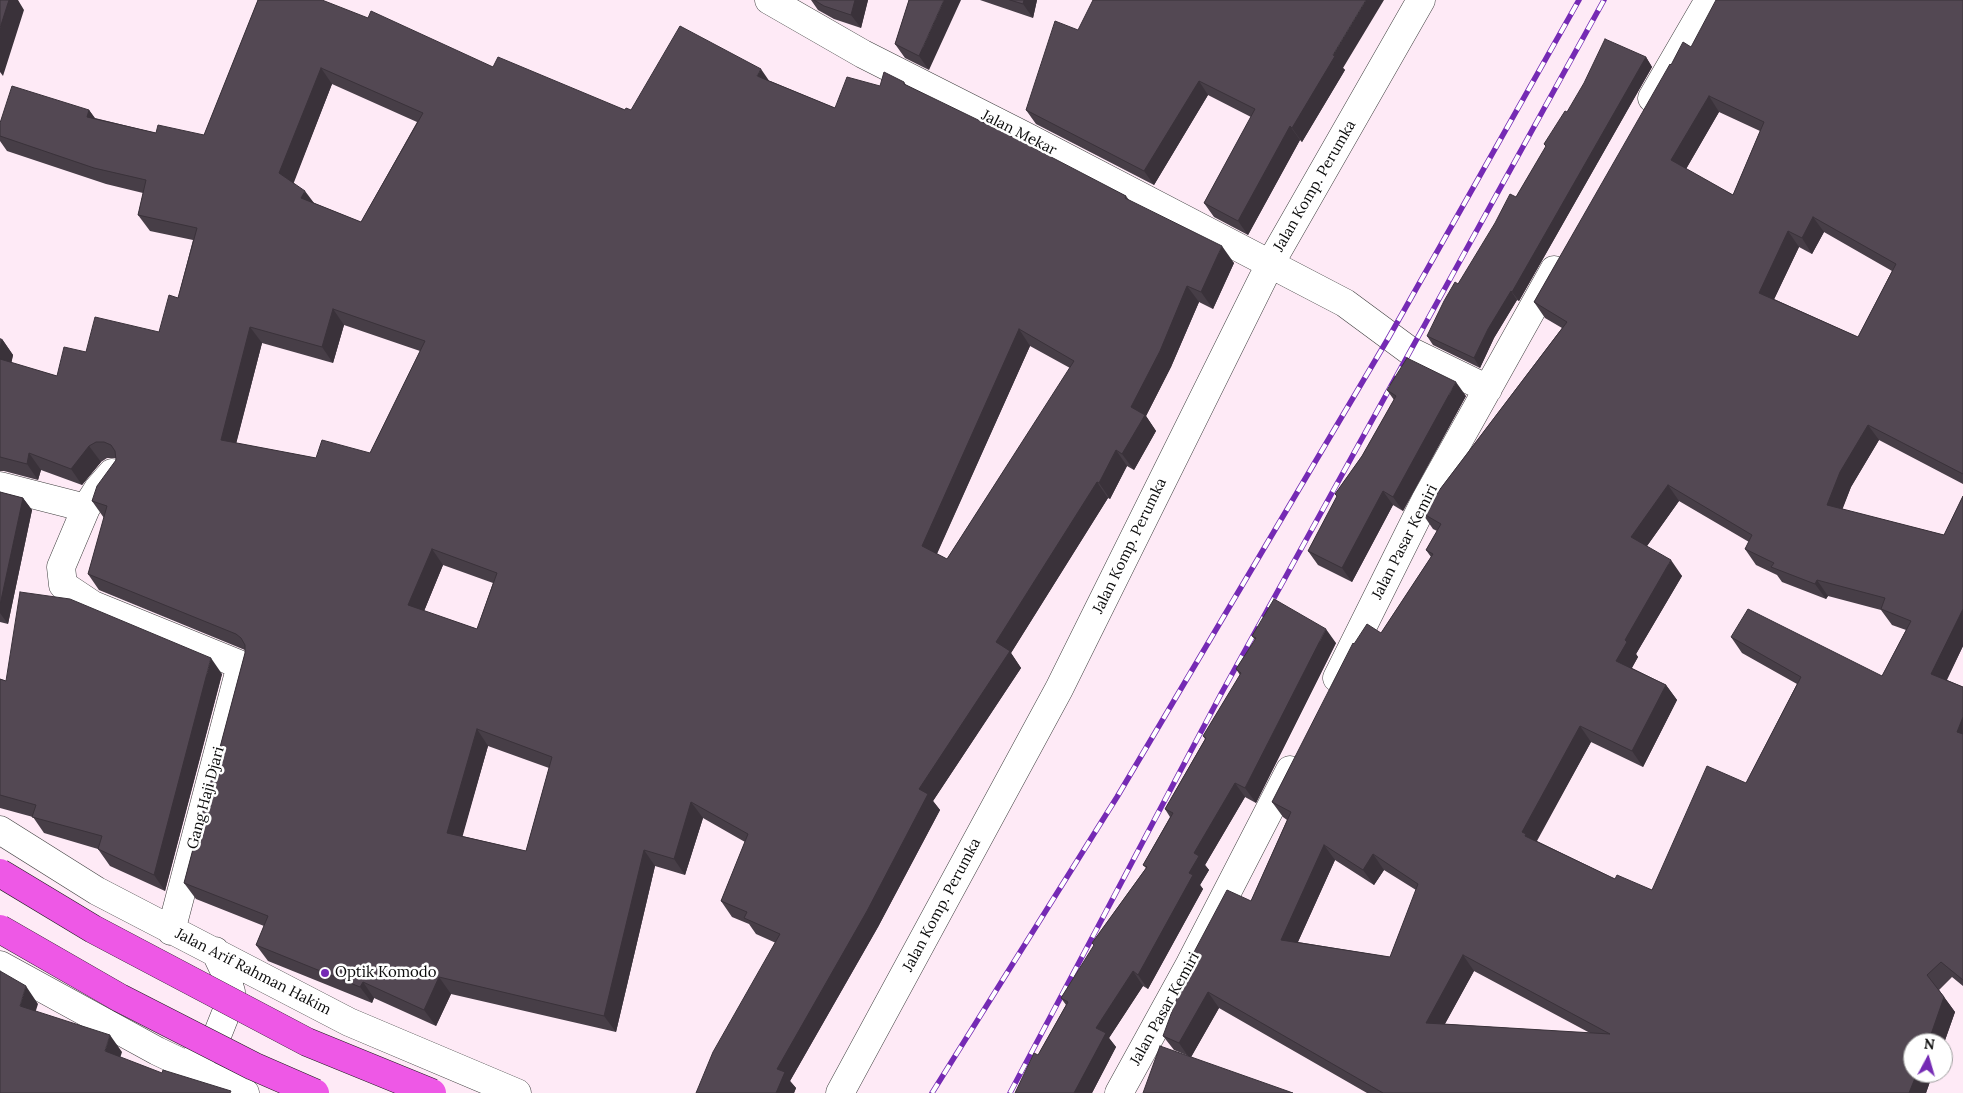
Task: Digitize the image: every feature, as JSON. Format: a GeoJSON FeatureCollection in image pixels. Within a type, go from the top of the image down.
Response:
{"type":"FeatureCollection","features":[{"type":"Feature","properties":{"kind":"highway"},"geometry":{"type":"LineString","coordinates":[[0,873],[93,929],[307,1042],[432,1093]]}},
{"type":"Feature","properties":{"kind":"highway"},"geometry":{"type":"LineString","coordinates":[[0,929],[120,998],[252,1066],[315,1093]]}},
{"type":"Feature","properties":{"kind":"street","name":"Jalan Mekar"},"geometry":{"type":"LineString","coordinates":[[769,0],[863,54],[1345,303],[1410,351],[1488,389]]}},
{"type":"Feature","properties":{"kind":"street","name":"Jalan Komp. Perumka"},"geometry":{"type":"LineString","coordinates":[[840,1093],[1059,688],[1270,264],[1422,0]]}},
{"type":"Feature","properties":{"kind":"street"},"geometry":{"type":"LineString","coordinates":[[1642,116],[1709,0]]}},
{"type":"Feature","properties":{"kind":"street","name":"Jalan Pasar Kemiri"},"geometry":{"type":"LineString","coordinates":[[1324,703],[1426,499],[1568,245]]}},
{"type":"Feature","properties":{"kind":"street"},"geometry":{"type":"LineString","coordinates":[[0,486],[86,508],[98,489],[112,473]]}},
{"type":"Feature","properties":{"kind":"street","name":"Gang Haji Djari"},"geometry":{"type":"LineString","coordinates":[[86,508],[61,567],[63,585],[93,605],[241,666],[171,930]]}},
{"type":"Feature","properties":{"kind":"street","name":"Jalan Pasar Kemiri"},"geometry":{"type":"LineString","coordinates":[[1119,1093],[1190,964],[1302,748]]}},
{"type":"Feature","properties":{"kind":"street","name":"Jalan Arif Rahman Hakim"},"geometry":{"type":"LineString","coordinates":[[0,830],[97,891],[349,1022],[517,1093]]}},
{"type":"Feature","properties":{"kind":"street"},"geometry":{"type":"LineString","coordinates":[[182,1062],[202,1056],[216,1038],[226,1013],[231,992],[225,972],[215,951]]}},
{"type":"Feature","properties":{"kind":"street"},"geometry":{"type":"LineString","coordinates":[[0,965],[157,1052],[245,1093]]}},
{"type":"Feature","properties":{"kind":"building"},"geometry":{"type":"Polygon","coordinates":[[[0,0],[9,0],[0,28],[0,0]]]}},
{"type":"Feature","properties":{"kind":"building"},"geometry":{"type":"Polygon","coordinates":[[[258,0],[322,0],[368,18],[371,11],[493,67],[498,57],[625,110],[626,108],[631,110],[680,26],[761,69],[757,76],[835,108],[847,77],[880,86],[884,72],[904,82],[904,84],[1005,133],[1126,196],[1125,198],[1222,246],[1201,292],[1187,286],[1160,351],[1131,407],[1145,415],[1122,454],[1116,450],[1099,483],[1097,482],[996,642],[1010,651],[919,789],[928,794],[867,911],[777,1069],[785,1072],[776,1093],[696,1093],[713,1052],[780,934],[744,918],[747,912],[721,901],[748,834],[691,802],[674,859],[644,850],[604,1016],[439,977],[424,1010],[363,982],[360,987],[256,945],[268,916],[184,883],[245,653],[245,645],[236,634],[88,574],[107,506],[92,501],[97,486],[116,460],[115,451],[111,445],[104,442],[96,442],[89,446],[71,469],[29,453],[27,464],[0,457],[0,359],[57,376],[64,347],[86,352],[95,317],[159,332],[169,295],[178,298],[197,228],[138,215],[146,180],[94,168],[0,136],[0,123],[12,86],[89,110],[87,117],[156,133],[158,125],[204,135],[258,0]],[[321,68],[279,173],[305,191],[301,198],[361,222],[423,113],[321,68]],[[333,309],[322,347],[250,327],[221,440],[316,458],[322,440],[370,453],[425,341],[333,309]],[[1019,329],[922,546],[947,559],[1074,361],[1019,329]],[[432,549],[408,605],[477,629],[497,573],[432,549]],[[477,729],[447,833],[526,851],[552,757],[477,729]]]}},
{"type":"Feature","properties":{"kind":"building"},"geometry":{"type":"Polygon","coordinates":[[[814,0],[855,0],[851,15],[824,6],[814,0]]]}},
{"type":"Feature","properties":{"kind":"building"},"geometry":{"type":"Polygon","coordinates":[[[909,0],[944,0],[919,56],[895,44],[909,0]]]}},
{"type":"Feature","properties":{"kind":"building"},"geometry":{"type":"Polygon","coordinates":[[[1010,0],[1024,0],[1023,4],[1010,0]]]}},
{"type":"Feature","properties":{"kind":"building"},"geometry":{"type":"Polygon","coordinates":[[[1093,0],[1366,0],[1292,128],[1290,126],[1238,221],[1204,203],[1255,109],[1199,81],[1144,171],[1026,110],[1055,21],[1078,30],[1093,0]]]}},
{"type":"Feature","properties":{"kind":"building"},"geometry":{"type":"Polygon","coordinates":[[[1716,0],[1963,0],[1963,474],[1868,425],[1840,472],[1827,505],[1944,535],[1963,496],[1963,609],[1931,674],[1963,687],[1963,717],[1957,732],[1963,734],[1963,980],[1941,962],[1927,975],[1944,997],[1931,1033],[1903,1033],[1903,1083],[1913,1083],[1909,1093],[1383,1093],[1208,992],[1179,1043],[1163,1036],[1193,954],[1227,890],[1251,901],[1291,812],[1272,802],[1353,643],[1367,624],[1381,633],[1433,554],[1426,550],[1441,524],[1422,513],[1567,322],[1534,302],[1683,42],[1691,47],[1716,0]],[[1709,96],[1671,160],[1733,195],[1764,122],[1709,96]],[[1813,217],[1802,238],[1788,231],[1759,293],[1858,337],[1896,264],[1813,217]],[[1668,485],[1631,537],[1671,560],[1625,640],[1627,642],[1616,661],[1666,685],[1632,751],[1580,726],[1522,832],[1526,834],[1525,836],[1615,879],[1617,875],[1652,890],[1707,766],[1746,783],[1801,677],[1731,637],[1748,609],[1882,676],[1911,621],[1881,609],[1885,598],[1817,580],[1815,584],[1771,567],[1774,563],[1745,549],[1752,535],[1668,485]],[[1324,845],[1281,940],[1390,957],[1418,884],[1373,854],[1363,870],[1324,845]],[[1463,955],[1426,1023],[1610,1034],[1463,955]]]}},
{"type":"Feature","properties":{"kind":"building"},"geometry":{"type":"Polygon","coordinates":[[[1605,39],[1646,57],[1512,292],[1488,329],[1474,358],[1427,336],[1455,282],[1458,284],[1495,223],[1510,194],[1516,197],[1546,146],[1544,144],[1565,111],[1567,112],[1584,83],[1605,39]]]}},
{"type":"Feature","properties":{"kind":"building"},"geometry":{"type":"Polygon","coordinates":[[[1407,358],[1456,382],[1393,497],[1383,491],[1342,568],[1308,551],[1337,496],[1335,494],[1362,456],[1396,396],[1387,390],[1407,358]]]}},
{"type":"Feature","properties":{"kind":"building"},"geometry":{"type":"Polygon","coordinates":[[[0,492],[23,498],[0,605],[0,492]]]}},
{"type":"Feature","properties":{"kind":"building"},"geometry":{"type":"Polygon","coordinates":[[[20,592],[70,599],[211,658],[154,875],[98,849],[102,836],[32,817],[36,805],[0,795],[0,679],[6,681],[20,592]]]}},
{"type":"Feature","properties":{"kind":"building"},"geometry":{"type":"Polygon","coordinates":[[[1274,599],[1326,629],[1245,788],[1235,783],[1194,853],[1199,856],[1189,873],[1193,875],[1138,975],[1133,971],[1096,1028],[1106,1033],[1074,1093],[1015,1093],[1034,1053],[1038,1055],[1068,1002],[1061,998],[1094,945],[1092,943],[1147,867],[1143,865],[1173,813],[1165,809],[1206,738],[1203,736],[1241,673],[1236,669],[1256,638],[1252,636],[1274,599]]]}},
{"type":"Feature","properties":{"kind":"building"},"geometry":{"type":"Polygon","coordinates":[[[0,971],[26,986],[20,1006],[110,1035],[105,1051],[162,1073],[163,1070],[231,1091],[230,1093],[0,1093],[0,971]]]}},
{"type":"Feature","properties":{"kind":"building"},"geometry":{"type":"Polygon","coordinates":[[[1160,1046],[1293,1093],[1143,1093],[1160,1046]]]}},
{"type":"Feature","properties":{"kind":"railway"},"geometry":{"type":"LineString","coordinates":[[932,1093],[1117,797],[1389,337],[1579,0]]}},
{"type":"Feature","properties":{"kind":"railway"},"geometry":{"type":"LineString","coordinates":[[1010,1093],[1221,694],[1604,0]]}},
{"type":"Feature","properties":{"kind":"place","name":"Optik Komodo"},"geometry":{"type":"Point","coordinates":[325,973]}}]}
